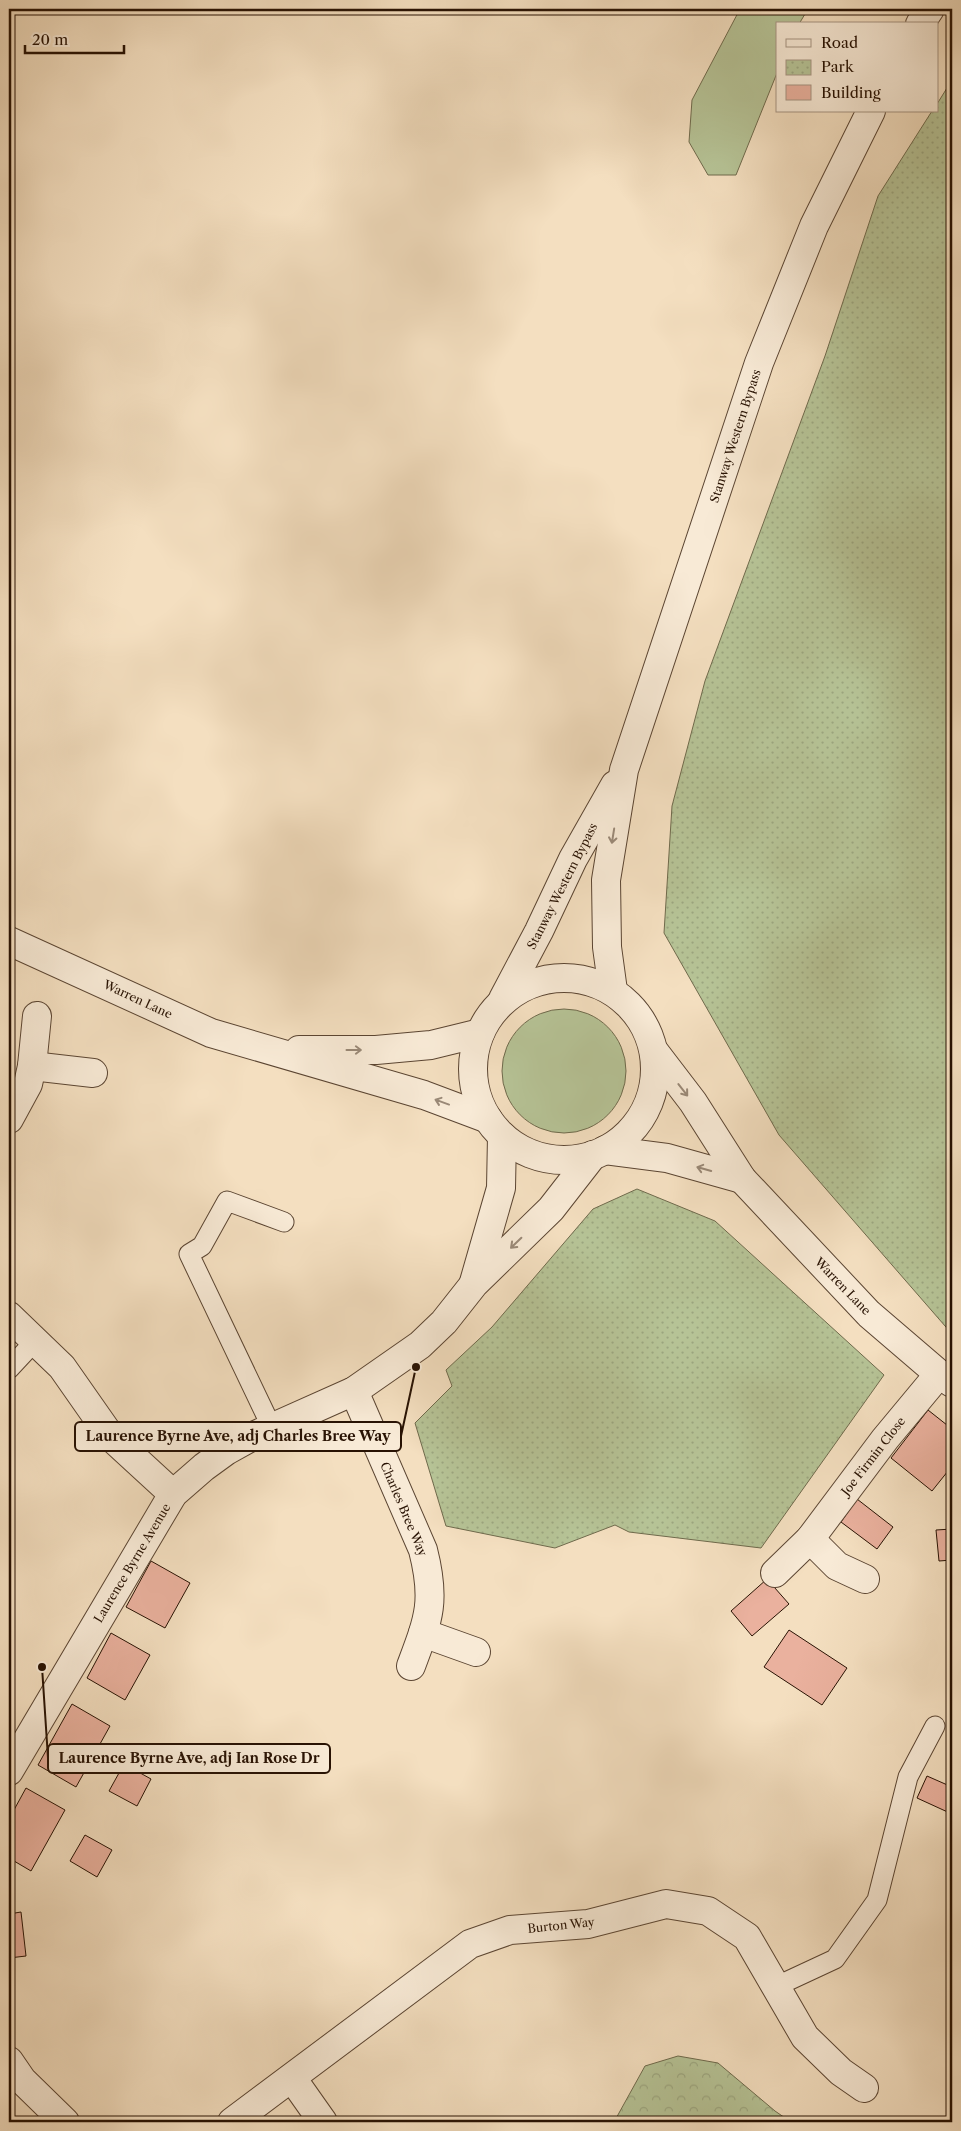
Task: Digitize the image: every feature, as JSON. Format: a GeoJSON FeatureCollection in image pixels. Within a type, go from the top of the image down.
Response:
{"type":"FeatureCollection","features":[{"type":"Feature","properties":{"kind":"street"},"geometry":{"type":"LineString","coordinates":[[921,22],[930,9]]}},
{"type":"Feature","properties":{"kind":"street","name":"Stanway Western Bypass"},"geometry":{"type":"LineString","coordinates":[[612,991],[608,947],[606,880],[624,770],[759,363],[814,226],[871,112]]}},
{"type":"Feature","properties":{"kind":"street","name":"Stanway Western Bypass"},"geometry":{"type":"LineString","coordinates":[[501,1002],[540,931],[573,859],[624,770]]}},
{"type":"Feature","properties":{"kind":"street","name":"Warren Lane"},"geometry":{"type":"LineString","coordinates":[[9,941],[211,1033],[424,1095],[495,1127],[518,1147],[545,1157],[574,1159],[599,1153],[667,1158],[742,1179]]}},
{"type":"Feature","properties":{"kind":"street","name":"Warren Lane"},"geometry":{"type":"LineString","coordinates":[[495,1127],[478,1099],[473,1077],[474,1055],[480,1033],[489,1016],[501,1002],[526,985],[555,977],[585,980],[612,991],[631,1007],[646,1028],[654,1051],[655,1075],[650,1098],[640,1119],[624,1137],[599,1153]]}},
{"type":"Feature","properties":{"kind":"street"},"geometry":{"type":"LineString","coordinates":[[9,1119],[28,1084],[32,1066],[37,1016]]}},
{"type":"Feature","properties":{"kind":"street","name":"Warren Lane"},"geometry":{"type":"LineString","coordinates":[[270,1050],[376,1050],[431,1045],[480,1033]]}},
{"type":"Feature","properties":{"kind":"street","name":"Warren Lane"},"geometry":{"type":"LineString","coordinates":[[654,1051],[693,1102],[742,1179],[869,1314],[945,1379]]}},
{"type":"Feature","properties":{"kind":"street"},"geometry":{"type":"LineString","coordinates":[[32,1066],[93,1073]]}},
{"type":"Feature","properties":{"kind":"street","name":"Laurence Byrne Avenue"},"geometry":{"type":"LineString","coordinates":[[474,1284],[501,1188],[495,1127]]}},
{"type":"Feature","properties":{"kind":"street","name":"Laurence Byrne Avenue"},"geometry":{"type":"LineString","coordinates":[[10,1766],[173,1494],[226,1451],[354,1391],[420,1346],[444,1322],[474,1284],[551,1209],[599,1153]]}},
{"type":"Feature","properties":{"kind":"street"},"geometry":{"type":"LineString","coordinates":[[9,1316],[62,1367],[111,1437],[173,1494]]}},
{"type":"Feature","properties":{"kind":"street","name":"Joe Firmin Close"},"geometry":{"type":"LineString","coordinates":[[775,1573],[810,1539],[885,1439],[945,1379]]}},
{"type":"Feature","properties":{"kind":"street","name":"Charles Bree Way"},"geometry":{"type":"LineString","coordinates":[[354,1391],[423,1550],[431,1591],[429,1614],[412,1666]]}},
{"type":"Feature","properties":{"kind":"street"},"geometry":{"type":"LineString","coordinates":[[810,1539],[837,1566],[865,1579]]}},
{"type":"Feature","properties":{"kind":"street"},"geometry":{"type":"LineString","coordinates":[[424,1633],[476,1652]]}},
{"type":"Feature","properties":{"kind":"street","name":"Burton Way"},"geometry":{"type":"LineString","coordinates":[[232,2122],[470,1944],[510,1930],[588,1924],[666,1904],[708,1911],[747,1937],[805,2037],[841,2072],[864,2088]]}},
{"type":"Feature","properties":{"kind":"street"},"geometry":{"type":"LineString","coordinates":[[9,2061],[22,2080],[65,2122]]}},
{"type":"Feature","properties":{"kind":"street"},"geometry":{"type":"LineString","coordinates":[[292,2078],[323,2122]]}},
{"type":"Feature","properties":{"kind":"lane"},"geometry":{"type":"LineString","coordinates":[[272,1428],[189,1254],[202,1246],[227,1201],[284,1222]]}},
{"type":"Feature","properties":{"kind":"lane"},"geometry":{"type":"LineString","coordinates":[[9,1369],[36,1340]]}},
{"type":"Feature","properties":{"kind":"lane"},"geometry":{"type":"LineString","coordinates":[[776,1986],[835,1959],[877,1900],[908,1777],[935,1726]]}},
{"type":"Feature","properties":{"kind":"green space"},"geometry":{"type":"Polygon","coordinates":[[[740,9],[808,9],[800,22],[776,22],[776,75],[736,175],[708,175],[689,142],[692,100],[740,9]]]}},
{"type":"Feature","properties":{"kind":"green space"},"geometry":{"type":"Polygon","coordinates":[[[952,80],[952,1334],[779,1135],[664,933],[672,806],[705,681],[825,356],[878,196],[931,112],[938,112],[938,102],[952,80]]]}},
{"type":"Feature","properties":{"kind":"green space"},"geometry":{"type":"Polygon","coordinates":[[[564,1009],[588,1014],[599,1019],[608,1027],[616,1036],[621,1047],[626,1071],[621,1095],[616,1106],[608,1115],[599,1123],[588,1128],[564,1133],[540,1128],[529,1123],[520,1115],[512,1106],[507,1095],[502,1071],[507,1047],[512,1036],[520,1027],[529,1019],[540,1014],[564,1009]]]}},
{"type":"Feature","properties":{"kind":"green space"},"geometry":{"type":"Polygon","coordinates":[[[637,1189],[715,1221],[884,1375],[761,1548],[629,1532],[615,1525],[555,1548],[446,1526],[415,1423],[452,1386],[446,1370],[492,1327],[593,1209],[637,1189]]]}},
{"type":"Feature","properties":{"kind":"green space"},"geometry":{"type":"Polygon","coordinates":[[[678,2056],[718,2063],[775,2111],[791,2122],[614,2122],[645,2066],[678,2056]]]}},
{"type":"Feature","properties":{"kind":"building"},"geometry":{"type":"Polygon","coordinates":[[[928,1410],[952,1429],[952,1466],[932,1491],[891,1458],[928,1410]]]}},
{"type":"Feature","properties":{"kind":"building"},"geometry":{"type":"Polygon","coordinates":[[[857,1499],[893,1527],[877,1549],[841,1522],[857,1499]]]}},
{"type":"Feature","properties":{"kind":"building"},"geometry":{"type":"Polygon","coordinates":[[[952,1529],[952,1560],[939,1561],[936,1530],[952,1529]]]}},
{"type":"Feature","properties":{"kind":"building"},"geometry":{"type":"Polygon","coordinates":[[[151,1561],[190,1583],[165,1628],[126,1607],[151,1561]]]}},
{"type":"Feature","properties":{"kind":"building"},"geometry":{"type":"Polygon","coordinates":[[[767,1579],[789,1604],[752,1636],[731,1611],[767,1579]]]}},
{"type":"Feature","properties":{"kind":"building"},"geometry":{"type":"Polygon","coordinates":[[[789,1630],[847,1668],[822,1705],[764,1667],[789,1630]]]}},
{"type":"Feature","properties":{"kind":"building"},"geometry":{"type":"Polygon","coordinates":[[[111,1633],[150,1655],[125,1700],[87,1678],[111,1633]]]}},
{"type":"Feature","properties":{"kind":"building"},"geometry":{"type":"Polygon","coordinates":[[[72,1704],[110,1726],[76,1787],[38,1765],[72,1704]]]}},
{"type":"Feature","properties":{"kind":"building"},"geometry":{"type":"Polygon","coordinates":[[[124,1764],[151,1779],[137,1806],[109,1791],[124,1764]]]}},
{"type":"Feature","properties":{"kind":"building"},"geometry":{"type":"Polygon","coordinates":[[[927,1776],[952,1787],[952,1814],[917,1798],[927,1776]]]}},
{"type":"Feature","properties":{"kind":"building"},"geometry":{"type":"Polygon","coordinates":[[[26,1788],[65,1810],[31,1871],[9,1858],[9,1819],[26,1788]]]}},
{"type":"Feature","properties":{"kind":"building"},"geometry":{"type":"Polygon","coordinates":[[[85,1835],[112,1850],[97,1877],[70,1861],[85,1835]]]}},
{"type":"Feature","properties":{"kind":"building"},"geometry":{"type":"Polygon","coordinates":[[[21,1912],[26,1956],[9,1958],[9,1914],[21,1912]]]}},
{"type":"Feature","properties":{"kind":"place","name":"Laurence Byrne Ave, adj Charles Bree Way"},"geometry":{"type":"Point","coordinates":[416,1367]}},
{"type":"Feature","properties":{"kind":"place","name":"Laurence Byrne Ave, adj Ian Rose Dr"},"geometry":{"type":"Point","coordinates":[42,1667]}}]}
